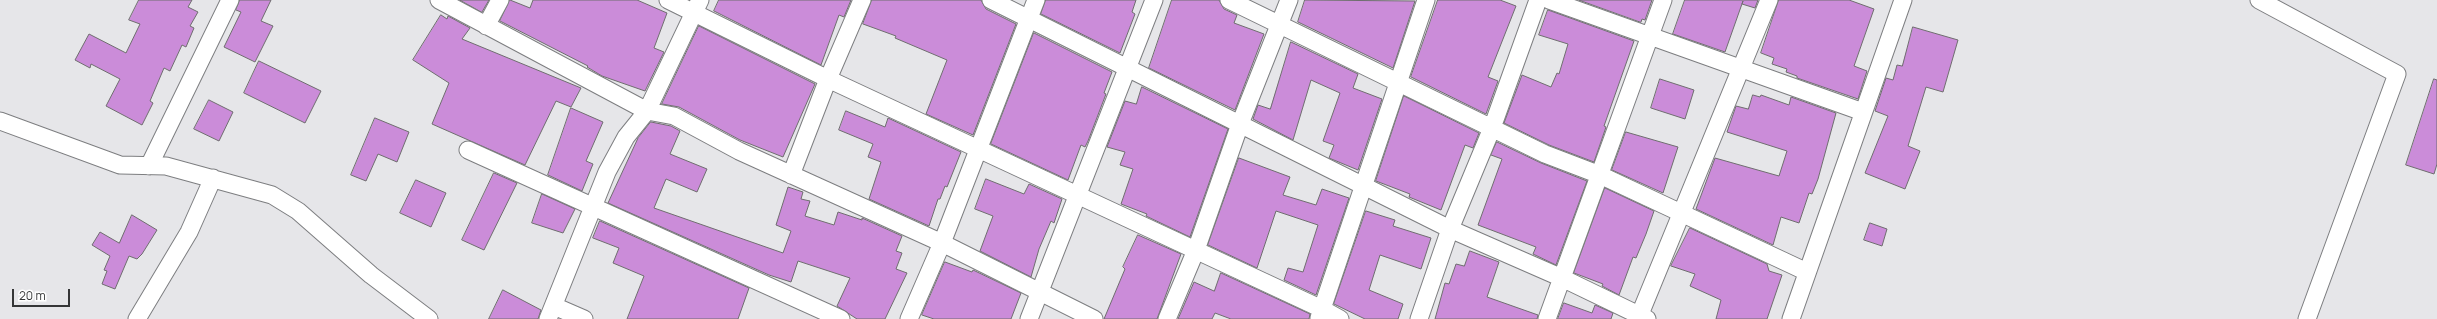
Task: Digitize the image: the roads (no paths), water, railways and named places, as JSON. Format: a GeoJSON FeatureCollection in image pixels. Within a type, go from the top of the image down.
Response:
{"type":"FeatureCollection","features":[{"type":"Feature","properties":{"kind":"street"},"geometry":{"type":"LineString","coordinates":[[149,166],[230,0]]}},
{"type":"Feature","properties":{"kind":"street"},"geometry":{"type":"LineString","coordinates":[[439,0],[647,111],[674,116],[739,151],[942,243],[1094,319]]}},
{"type":"Feature","properties":{"kind":"street"},"geometry":{"type":"LineString","coordinates":[[486,26],[500,0]]}},
{"type":"Feature","properties":{"kind":"street"},"geometry":{"type":"LineString","coordinates":[[668,0],[697,7],[828,79],[1196,250],[1321,314],[1340,319]]}},
{"type":"Feature","properties":{"kind":"street"},"geometry":{"type":"LineString","coordinates":[[791,175],[828,79],[862,0]]}},
{"type":"Feature","properties":{"kind":"street"},"geometry":{"type":"LineString","coordinates":[[991,0],[1127,66],[1363,187],[1450,229],[1562,278],[1641,318],[1769,0]]}},
{"type":"Feature","properties":{"kind":"street"},"geometry":{"type":"LineString","coordinates":[[909,319],[942,243],[977,148],[1036,0]]}},
{"type":"Feature","properties":{"kind":"street"},"geometry":{"type":"LineString","coordinates":[[1029,319],[1154,0]]}},
{"type":"Feature","properties":{"kind":"street"},"geometry":{"type":"LineString","coordinates":[[1229,0],[1397,84],[1545,154],[1600,175],[1807,272]]}},
{"type":"Feature","properties":{"kind":"street"},"geometry":{"type":"LineString","coordinates":[[1167,319],[1196,250],[1240,124],[1289,0]]}},
{"type":"Feature","properties":{"kind":"street"},"geometry":{"type":"LineString","coordinates":[[1321,314],[1426,0]]}},
{"type":"Feature","properties":{"kind":"street"},"geometry":{"type":"LineString","coordinates":[[1419,319],[1450,229],[1492,128],[1538,0]]}},
{"type":"Feature","properties":{"kind":"street"},"geometry":{"type":"LineString","coordinates":[[1549,0],[1863,112]]}},
{"type":"Feature","properties":{"kind":"street"},"geometry":{"type":"LineString","coordinates":[[1548,319],[1651,37],[1663,0]]}},
{"type":"Feature","properties":{"kind":"street"},"geometry":{"type":"LineString","coordinates":[[1791,319],[1902,0]]}},
{"type":"Feature","properties":{"kind":"street"},"geometry":{"type":"LineString","coordinates":[[2259,0],[2397,74],[2307,319]]}},
{"type":"Feature","properties":{"kind":"street"},"geometry":{"type":"LineString","coordinates":[[584,319],[551,312],[592,206],[626,137],[647,111],[697,7]]}},
{"type":"Feature","properties":{"kind":"street"},"geometry":{"type":"LineString","coordinates":[[0,121],[120,165],[166,166],[272,195],[298,210],[371,275],[429,319]]}},
{"type":"Feature","properties":{"kind":"street"},"geometry":{"type":"LineString","coordinates":[[468,150],[841,319]]}},
{"type":"Feature","properties":{"kind":"street"},"geometry":{"type":"LineString","coordinates":[[137,319],[189,232],[213,178]]}}]}
